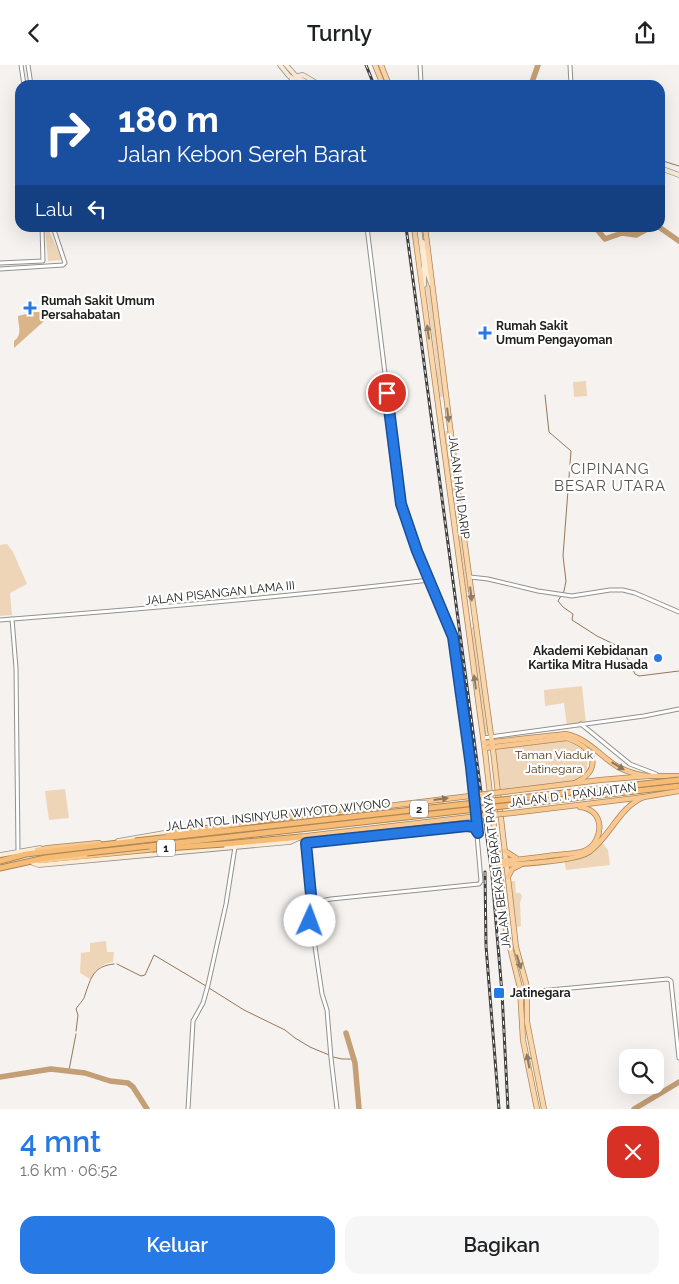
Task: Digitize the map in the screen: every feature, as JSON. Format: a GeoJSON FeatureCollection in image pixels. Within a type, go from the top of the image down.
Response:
{"type":"FeatureCollection","features":[{"type":"Feature","properties":{"kind":"highway"},"geometry":{"type":"LineString","coordinates":[[484,743],[566,734],[578,737],[617,766],[633,774],[648,776]]}},
{"type":"Feature","properties":{"kind":"highway"},"geometry":{"type":"LineString","coordinates":[[492,742],[567,738],[579,742],[588,749],[592,757],[592,763],[588,773],[574,784]]}},
{"type":"Feature","properties":{"kind":"highway","name":"JALAN D. I. PANJAITAN"},"geometry":{"type":"LineString","coordinates":[[358,809],[648,776],[679,776]]}},
{"type":"Feature","properties":{"kind":"highway","name":"JALAN TOL INSINYUR WIYOTO WIYONO"},"geometry":{"type":"LineString","coordinates":[[0,860],[26,854],[679,780]]}},
{"type":"Feature","properties":{"kind":"highway","name":"JALAN TOL INSINYUR WIYOTO WIYONO"},"geometry":{"type":"LineString","coordinates":[[0,869],[45,857],[679,786]]}},
{"type":"Feature","properties":{"kind":"highway","name":"JALAN D. I. PANJAITAN"},"geometry":{"type":"LineString","coordinates":[[302,837],[644,797],[679,791]]}},
{"type":"Feature","properties":{"kind":"highway"},"geometry":{"type":"LineString","coordinates":[[506,862],[564,859],[586,854],[635,802],[644,797]]}},
{"type":"Feature","properties":{"kind":"highway"},"geometry":{"type":"LineString","coordinates":[[500,863],[584,851],[591,846],[599,830],[595,814],[585,807],[566,806]]}},
{"type":"Feature","properties":{"kind":"highway"},"geometry":{"type":"LineString","coordinates":[[159,839],[174,833],[340,809],[358,809]]}},
{"type":"Feature","properties":{"kind":"highway","name":"1"},"geometry":{"type":"LineString","coordinates":[[0,860],[48,848],[260,824],[358,809]]}},
{"type":"Feature","properties":{"kind":"highway"},"geometry":{"type":"LineString","coordinates":[[87,853],[302,837]]}},
{"type":"Feature","properties":{"kind":"highway","name":"1"},"geometry":{"type":"LineString","coordinates":[[0,869],[81,857],[234,841],[302,837]]}},
{"type":"Feature","properties":{"kind":"highway"},"geometry":{"type":"LineString","coordinates":[[134,839],[138,845],[135,852]]}},
{"type":"Feature","properties":{"kind":"highway"},"geometry":{"type":"LineString","coordinates":[[505,851],[519,860]]}},
{"type":"Feature","properties":{"kind":"highway"},"geometry":{"type":"LineString","coordinates":[[508,877],[514,867],[531,862]]}},
{"type":"Feature","properties":{"kind":"main road"},"geometry":{"type":"LineString","coordinates":[[280,65],[297,80]]}},
{"type":"Feature","properties":{"kind":"main road"},"geometry":{"type":"LineString","coordinates":[[286,65],[294,78],[299,80]]}},
{"type":"Feature","properties":{"kind":"main road"},"geometry":{"type":"LineString","coordinates":[[375,65],[381,80]]}},
{"type":"Feature","properties":{"kind":"main road"},"geometry":{"type":"LineString","coordinates":[[381,65],[387,80]]}},
{"type":"Feature","properties":{"kind":"main road"},"geometry":{"type":"LineString","coordinates":[[294,78],[303,75],[312,80]]}},
{"type":"Feature","properties":{"kind":"main road"},"geometry":{"type":"LineString","coordinates":[[665,170],[679,175]]}},
{"type":"Feature","properties":{"kind":"main road"},"geometry":{"type":"LineString","coordinates":[[415,232],[423,297]]}},
{"type":"Feature","properties":{"kind":"main road"},"geometry":{"type":"LineString","coordinates":[[422,232],[431,285]]}},
{"type":"Feature","properties":{"kind":"main road","name":"JALAN HAJI DARIP"},"geometry":{"type":"LineString","coordinates":[[421,233],[424,266],[423,297],[484,743]]}},
{"type":"Feature","properties":{"kind":"main road","name":"JALAN HAJI DARIP"},"geometry":{"type":"LineString","coordinates":[[421,233],[431,285],[492,742]]}},
{"type":"Feature","properties":{"kind":"main road"},"geometry":{"type":"LineString","coordinates":[[433,368],[438,373],[441,372],[442,367]]}},
{"type":"Feature","properties":{"kind":"main road"},"geometry":{"type":"LineString","coordinates":[[436,386],[439,379],[442,379],[444,383]]}},
{"type":"Feature","properties":{"kind":"main road","name":"JALAN BEKASI BARAT RAYA"},"geometry":{"type":"LineString","coordinates":[[492,742],[516,947],[528,992],[527,1022],[544,1109]]}},
{"type":"Feature","properties":{"kind":"main road","name":"JALAN BEKASI BARAT RAYA"},"geometry":{"type":"LineString","coordinates":[[484,743],[500,863],[506,931],[512,963],[520,988],[523,1035],[537,1109]]}},
{"type":"Feature","properties":{"kind":"main road","name":"1"},"geometry":{"type":"LineString","coordinates":[[118,841],[307,811],[345,806],[358,809]]}},
{"type":"Feature","properties":{"kind":"main road","name":"1"},"geometry":{"type":"LineString","coordinates":[[33,863],[38,865],[78,862],[290,842],[302,837]]}},
{"type":"Feature","properties":{"kind":"main road","name":"1"},"geometry":{"type":"LineString","coordinates":[[0,855],[48,848]]}},
{"type":"Feature","properties":{"kind":"street"},"geometry":{"type":"LineString","coordinates":[[21,65],[23,80]]}},
{"type":"Feature","properties":{"kind":"street"},"geometry":{"type":"LineString","coordinates":[[28,65],[30,80]]}},
{"type":"Feature","properties":{"kind":"street"},"geometry":{"type":"LineString","coordinates":[[420,65],[421,80]]}},
{"type":"Feature","properties":{"kind":"street"},"geometry":{"type":"LineString","coordinates":[[570,65],[571,80]]}},
{"type":"Feature","properties":{"kind":"street"},"geometry":{"type":"LineString","coordinates":[[0,263],[40,262],[43,260],[42,232]]}},
{"type":"Feature","properties":{"kind":"street"},"geometry":{"type":"LineString","coordinates":[[0,269],[63,265],[65,263],[55,232]]}},
{"type":"Feature","properties":{"kind":"street"},"geometry":{"type":"LineString","coordinates":[[310,903],[331,899],[479,884],[481,881],[471,767],[453,637],[409,529],[401,504],[368,232]]}},
{"type":"Feature","properties":{"kind":"street"},"geometry":{"type":"LineString","coordinates":[[9,263],[10,269]]}},
{"type":"Feature","properties":{"kind":"street"},"geometry":{"type":"LineString","coordinates":[[469,577],[562,594],[578,595],[623,590],[640,595],[679,612]]}},
{"type":"Feature","properties":{"kind":"street","name":"JALAN PISANGAN LAMA III"},"geometry":{"type":"LineString","coordinates":[[0,620],[146,609],[429,580]]}},
{"type":"Feature","properties":{"kind":"street"},"geometry":{"type":"LineString","coordinates":[[12,619],[16,682],[18,851]]}},
{"type":"Feature","properties":{"kind":"street"},"geometry":{"type":"LineString","coordinates":[[492,742],[581,724],[639,717],[679,709]]}},
{"type":"Feature","properties":{"kind":"street"},"geometry":{"type":"LineString","coordinates":[[581,724],[630,764],[666,777]]}},
{"type":"Feature","properties":{"kind":"street"},"geometry":{"type":"LineString","coordinates":[[306,843],[467,826],[474,827],[478,833]]}},
{"type":"Feature","properties":{"kind":"street"},"geometry":{"type":"LineString","coordinates":[[302,837],[306,843],[311,895],[309,906],[312,935],[322,994],[327,1010],[337,1109]]}},
{"type":"Feature","properties":{"kind":"street"},"geometry":{"type":"LineString","coordinates":[[188,1109],[193,1021],[203,1003],[207,988],[226,904],[235,847]]}},
{"type":"Feature","properties":{"kind":"street"},"geometry":{"type":"LineString","coordinates":[[528,992],[670,980],[679,1058]]}},
{"type":"Feature","properties":{"kind":"green space"},"geometry":{"type":"Polygon","coordinates":[[[45,232],[50,232],[62,260],[48,261],[45,232]]]}},
{"type":"Feature","properties":{"kind":"green space"},"geometry":{"type":"Polygon","coordinates":[[[425,270],[429,279],[444,397],[439,397],[438,382],[433,368],[437,371],[425,270]]]}},
{"type":"Feature","properties":{"kind":"green space"},"geometry":{"type":"Polygon","coordinates":[[[586,381],[587,396],[574,397],[573,382],[586,381]]]}},
{"type":"Feature","properties":{"kind":"green space"},"geometry":{"type":"Polygon","coordinates":[[[444,431],[448,431],[469,592],[466,592],[444,431]]]}},
{"type":"Feature","properties":{"kind":"green space"},"geometry":{"type":"Polygon","coordinates":[[[7,544],[13,552],[27,584],[10,593],[12,615],[0,616],[0,545],[7,544]]]}},
{"type":"Feature","properties":{"kind":"green space"},"geometry":{"type":"Polygon","coordinates":[[[470,627],[473,627],[488,733],[485,734],[470,627]]]}},
{"type":"Feature","properties":{"kind":"green space"},"geometry":{"type":"Polygon","coordinates":[[[582,686],[586,723],[567,726],[564,703],[545,706],[544,690],[582,686]]]}},
{"type":"Feature","properties":{"kind":"green space","name":"Taman Viaduk Jatinegara"},"geometry":{"type":"Polygon","coordinates":[[[567,738],[588,752],[587,771],[573,782],[499,791],[495,748],[567,738]]]}},
{"type":"Feature","properties":{"kind":"green space"},"geometry":{"type":"Polygon","coordinates":[[[65,789],[69,818],[49,820],[45,791],[65,789]]]}},
{"type":"Feature","properties":{"kind":"green space"},"geometry":{"type":"Polygon","coordinates":[[[600,840],[608,850],[610,865],[566,870],[564,859],[572,857],[600,840]]]}},
{"type":"Feature","properties":{"kind":"green space"},"geometry":{"type":"Polygon","coordinates":[[[515,881],[516,893],[520,893],[522,896],[520,903],[521,926],[513,928],[508,882],[515,881]]]}},
{"type":"Feature","properties":{"kind":"green space"},"geometry":{"type":"Polygon","coordinates":[[[106,941],[107,952],[114,952],[113,962],[100,967],[90,979],[80,973],[81,953],[90,952],[90,943],[106,941]]]}},
{"type":"Feature","properties":{"kind":"shaded area"},"geometry":{"type":"Polygon","coordinates":[[[34,312],[52,312],[52,314],[14,348],[14,341],[19,333],[18,316],[34,312]]]}},
{"type":"Feature","properties":{"kind":"waterway"},"geometry":{"type":"LineString","coordinates":[[533,80],[538,65]]}},
{"type":"Feature","properties":{"kind":"waterway"},"geometry":{"type":"LineString","coordinates":[[665,162],[679,166]]}},
{"type":"Feature","properties":{"kind":"waterway"},"geometry":{"type":"LineString","coordinates":[[665,231],[679,241]]}},
{"type":"Feature","properties":{"kind":"waterway"},"geometry":{"type":"LineString","coordinates":[[599,232],[605,239],[622,233],[636,235],[642,232]]}},
{"type":"Feature","properties":{"kind":"waterway"},"geometry":{"type":"LineString","coordinates":[[545,395],[549,432],[571,451],[563,556],[566,581],[564,591],[558,601],[573,614],[572,620],[597,636],[622,648],[635,674],[639,676],[679,671]]}},
{"type":"Feature","properties":{"kind":"waterway"},"geometry":{"type":"LineString","coordinates":[[117,964],[141,976],[145,975],[154,955],[206,986]]}},
{"type":"Feature","properties":{"kind":"waterway"},"geometry":{"type":"LineString","coordinates":[[76,1031],[78,1015],[76,1009],[84,999],[91,978],[101,967],[114,964]]}},
{"type":"Feature","properties":{"kind":"waterway"},"geometry":{"type":"LineString","coordinates":[[209,988],[244,1010],[285,1030],[310,1047],[329,1055]]}},
{"type":"Feature","properties":{"kind":"waterway"},"geometry":{"type":"LineString","coordinates":[[346,1033],[355,1063],[359,1109]]}},
{"type":"Feature","properties":{"kind":"waterway"},"geometry":{"type":"LineString","coordinates":[[69,1070],[76,1034]]}},
{"type":"Feature","properties":{"kind":"waterway"},"geometry":{"type":"LineString","coordinates":[[333,1057],[354,1059]]}},
{"type":"Feature","properties":{"kind":"waterway"},"geometry":{"type":"LineString","coordinates":[[0,1077],[51,1069],[85,1073],[110,1081],[128,1083],[133,1087],[147,1109]]}},
{"type":"Feature","properties":{"kind":"waterway"},"geometry":{"type":"LineString","coordinates":[[634,1109],[679,1082]]}},
{"type":"Feature","properties":{"kind":"railway"},"geometry":{"type":"LineString","coordinates":[[366,65],[372,80]]}},
{"type":"Feature","properties":{"kind":"railway"},"geometry":{"type":"LineString","coordinates":[[407,232],[492,875],[502,993],[508,1109]]}},
{"type":"Feature","properties":{"kind":"railway"},"geometry":{"type":"LineString","coordinates":[[485,872],[486,946],[499,1109]]}},
{"type":"Feature","properties":{"kind":"place","name":"Rumah Sakit Umum Persahabatan"},"geometry":{"type":"Point","coordinates":[30,308]}},
{"type":"Feature","properties":{"kind":"place","name":"Rumah Sakit Umum Pengayoman"},"geometry":{"type":"Point","coordinates":[485,333]}},
{"type":"Feature","properties":{"kind":"place","name":"Akademi Kebidanan Kartika Mitra Husada"},"geometry":{"type":"Point","coordinates":[658,658]}},
{"type":"Feature","properties":{"kind":"place","name":"Jatinegara"},"geometry":{"type":"Point","coordinates":[499,993]}},
{"type":"Feature","properties":{"kind":"district","name":"CIPINANG BESAR UTARA"},"geometry":{"type":"Point","coordinates":[610,478]}},
{"type":"Feature","properties":{"kind":"route"},"geometry":{"type":"LineString","coordinates":[[310,921],[309,906],[311,895],[306,843],[467,826],[474,827],[478,833],[453,637],[417,551],[401,504],[387,393]]}}]}
